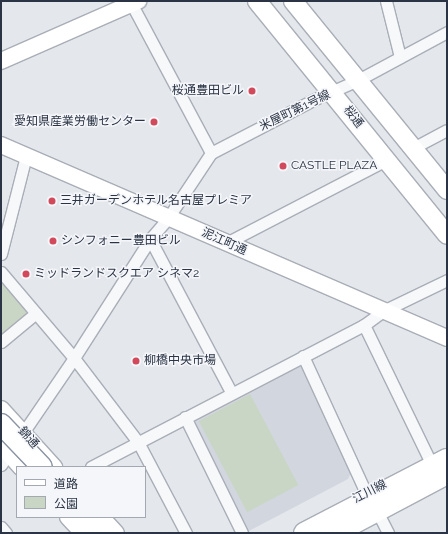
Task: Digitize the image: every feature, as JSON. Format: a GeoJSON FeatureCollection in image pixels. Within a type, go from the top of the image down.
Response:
{"type":"FeatureCollection","features":[{"type":"Feature","properties":{"kind":"highway"},"geometry":{"type":"LineString","coordinates":[[1,424],[41,466]]}},
{"type":"Feature","properties":{"kind":"highway"},"geometry":{"type":"LineString","coordinates":[[304,533],[442,465]]}},
{"type":"Feature","properties":{"kind":"highway"},"geometry":{"type":"LineString","coordinates":[[336,533],[442,465]]}},
{"type":"Feature","properties":{"kind":"highway"},"geometry":{"type":"LineString","coordinates":[[90,518],[104,533]]}},
{"type":"Feature","properties":{"kind":"main road","name":"桜通"},"geometry":{"type":"LineString","coordinates":[[257,1],[333,92],[447,235]]}},
{"type":"Feature","properties":{"kind":"main road"},"geometry":{"type":"LineString","coordinates":[[293,1],[447,190]]}},
{"type":"Feature","properties":{"kind":"main road","name":"江川線"},"geometry":{"type":"LineString","coordinates":[[295,533],[366,493],[442,465],[447,455]]}},
{"type":"Feature","properties":{"kind":"main road"},"geometry":{"type":"LineString","coordinates":[[355,533],[385,526],[447,485]]}},
{"type":"Feature","properties":{"kind":"street"},"geometry":{"type":"LineString","coordinates":[[386,1],[400,57]]}},
{"type":"Feature","properties":{"kind":"street"},"geometry":{"type":"LineString","coordinates":[[1,61],[133,2],[211,153]]}},
{"type":"Feature","properties":{"kind":"street","name":"米屋町第1号線"},"geometry":{"type":"LineString","coordinates":[[168,218],[211,153],[315,99],[358,80],[447,32]]}},
{"type":"Feature","properties":{"kind":"street"},"geometry":{"type":"LineString","coordinates":[[413,148],[447,130]]}},
{"type":"Feature","properties":{"kind":"street","name":"泥江町通"},"geometry":{"type":"LineString","coordinates":[[1,145],[447,338]]}},
{"type":"Feature","properties":{"kind":"street"},"geometry":{"type":"LineString","coordinates":[[1,254],[26,156]]}},
{"type":"Feature","properties":{"kind":"street"},"geometry":{"type":"LineString","coordinates":[[226,243],[386,160]]}},
{"type":"Feature","properties":{"kind":"street"},"geometry":{"type":"LineString","coordinates":[[4,454],[23,432],[74,358],[150,239],[168,218]]}},
{"type":"Feature","properties":{"kind":"street"},"geometry":{"type":"LineString","coordinates":[[150,239],[231,392]]}},
{"type":"Feature","properties":{"kind":"street"},"geometry":{"type":"LineString","coordinates":[[1,272],[74,358],[138,442],[186,533]]}},
{"type":"Feature","properties":{"kind":"street"},"geometry":{"type":"LineString","coordinates":[[93,466],[231,392],[364,325],[383,311],[447,280]]}},
{"type":"Feature","properties":{"kind":"street"},"geometry":{"type":"LineString","coordinates":[[1,342],[36,313]]}},
{"type":"Feature","properties":{"kind":"street"},"geometry":{"type":"LineString","coordinates":[[364,325],[442,465]]}},
{"type":"Feature","properties":{"kind":"street"},"geometry":{"type":"LineString","coordinates":[[303,356],[366,493]]}},
{"type":"Feature","properties":{"kind":"street","name":"錦通"},"geometry":{"type":"LineString","coordinates":[[1,409],[53,466]]}},
{"type":"Feature","properties":{"kind":"street"},"geometry":{"type":"LineString","coordinates":[[185,417],[242,533]]}},
{"type":"Feature","properties":{"kind":"street","name":"錦通"},"geometry":{"type":"LineString","coordinates":[[4,454],[20,466]]}},
{"type":"Feature","properties":{"kind":"street"},"geometry":{"type":"LineString","coordinates":[[69,518],[83,533]]}},
{"type":"Feature","properties":{"kind":"street"},"geometry":{"type":"LineString","coordinates":[[102,518],[116,533]]}},
{"type":"Feature","properties":{"kind":"street"},"geometry":{"type":"LineString","coordinates":[[1,527],[6,533]]}},
{"type":"Feature","properties":{"kind":"shaded area"},"geometry":{"type":"Polygon","coordinates":[[[299,366],[303,368],[351,473],[348,479],[247,532],[193,424],[194,421],[299,366]]]}},
{"type":"Feature","properties":{"kind":"green space"},"geometry":{"type":"Polygon","coordinates":[[[1,281],[26,311],[26,315],[1,336],[1,281]]]}},
{"type":"Feature","properties":{"kind":"green space"},"geometry":{"type":"Polygon","coordinates":[[[250,394],[298,485],[247,512],[199,421],[250,394]]]}},
{"type":"Feature","properties":{"kind":"place","name":"桜通豊田ビル"},"geometry":{"type":"Point","coordinates":[252,91]}},
{"type":"Feature","properties":{"kind":"place","name":"愛知県産業労働センター"},"geometry":{"type":"Point","coordinates":[154,122]}},
{"type":"Feature","properties":{"kind":"place","name":"CASTLE PLAZA"},"geometry":{"type":"Point","coordinates":[283,166]}},
{"type":"Feature","properties":{"kind":"place","name":"三井ガーデンホテル名古屋プレミア"},"geometry":{"type":"Point","coordinates":[52,201]}},
{"type":"Feature","properties":{"kind":"place","name":"シンフォニー豊田ビル"},"geometry":{"type":"Point","coordinates":[53,241]}},
{"type":"Feature","properties":{"kind":"place","name":"ミッドランドスクエア シネマ2"},"geometry":{"type":"Point","coordinates":[26,274]}},
{"type":"Feature","properties":{"kind":"place","name":"柳橋中央市場"},"geometry":{"type":"Point","coordinates":[136,361]}}]}
